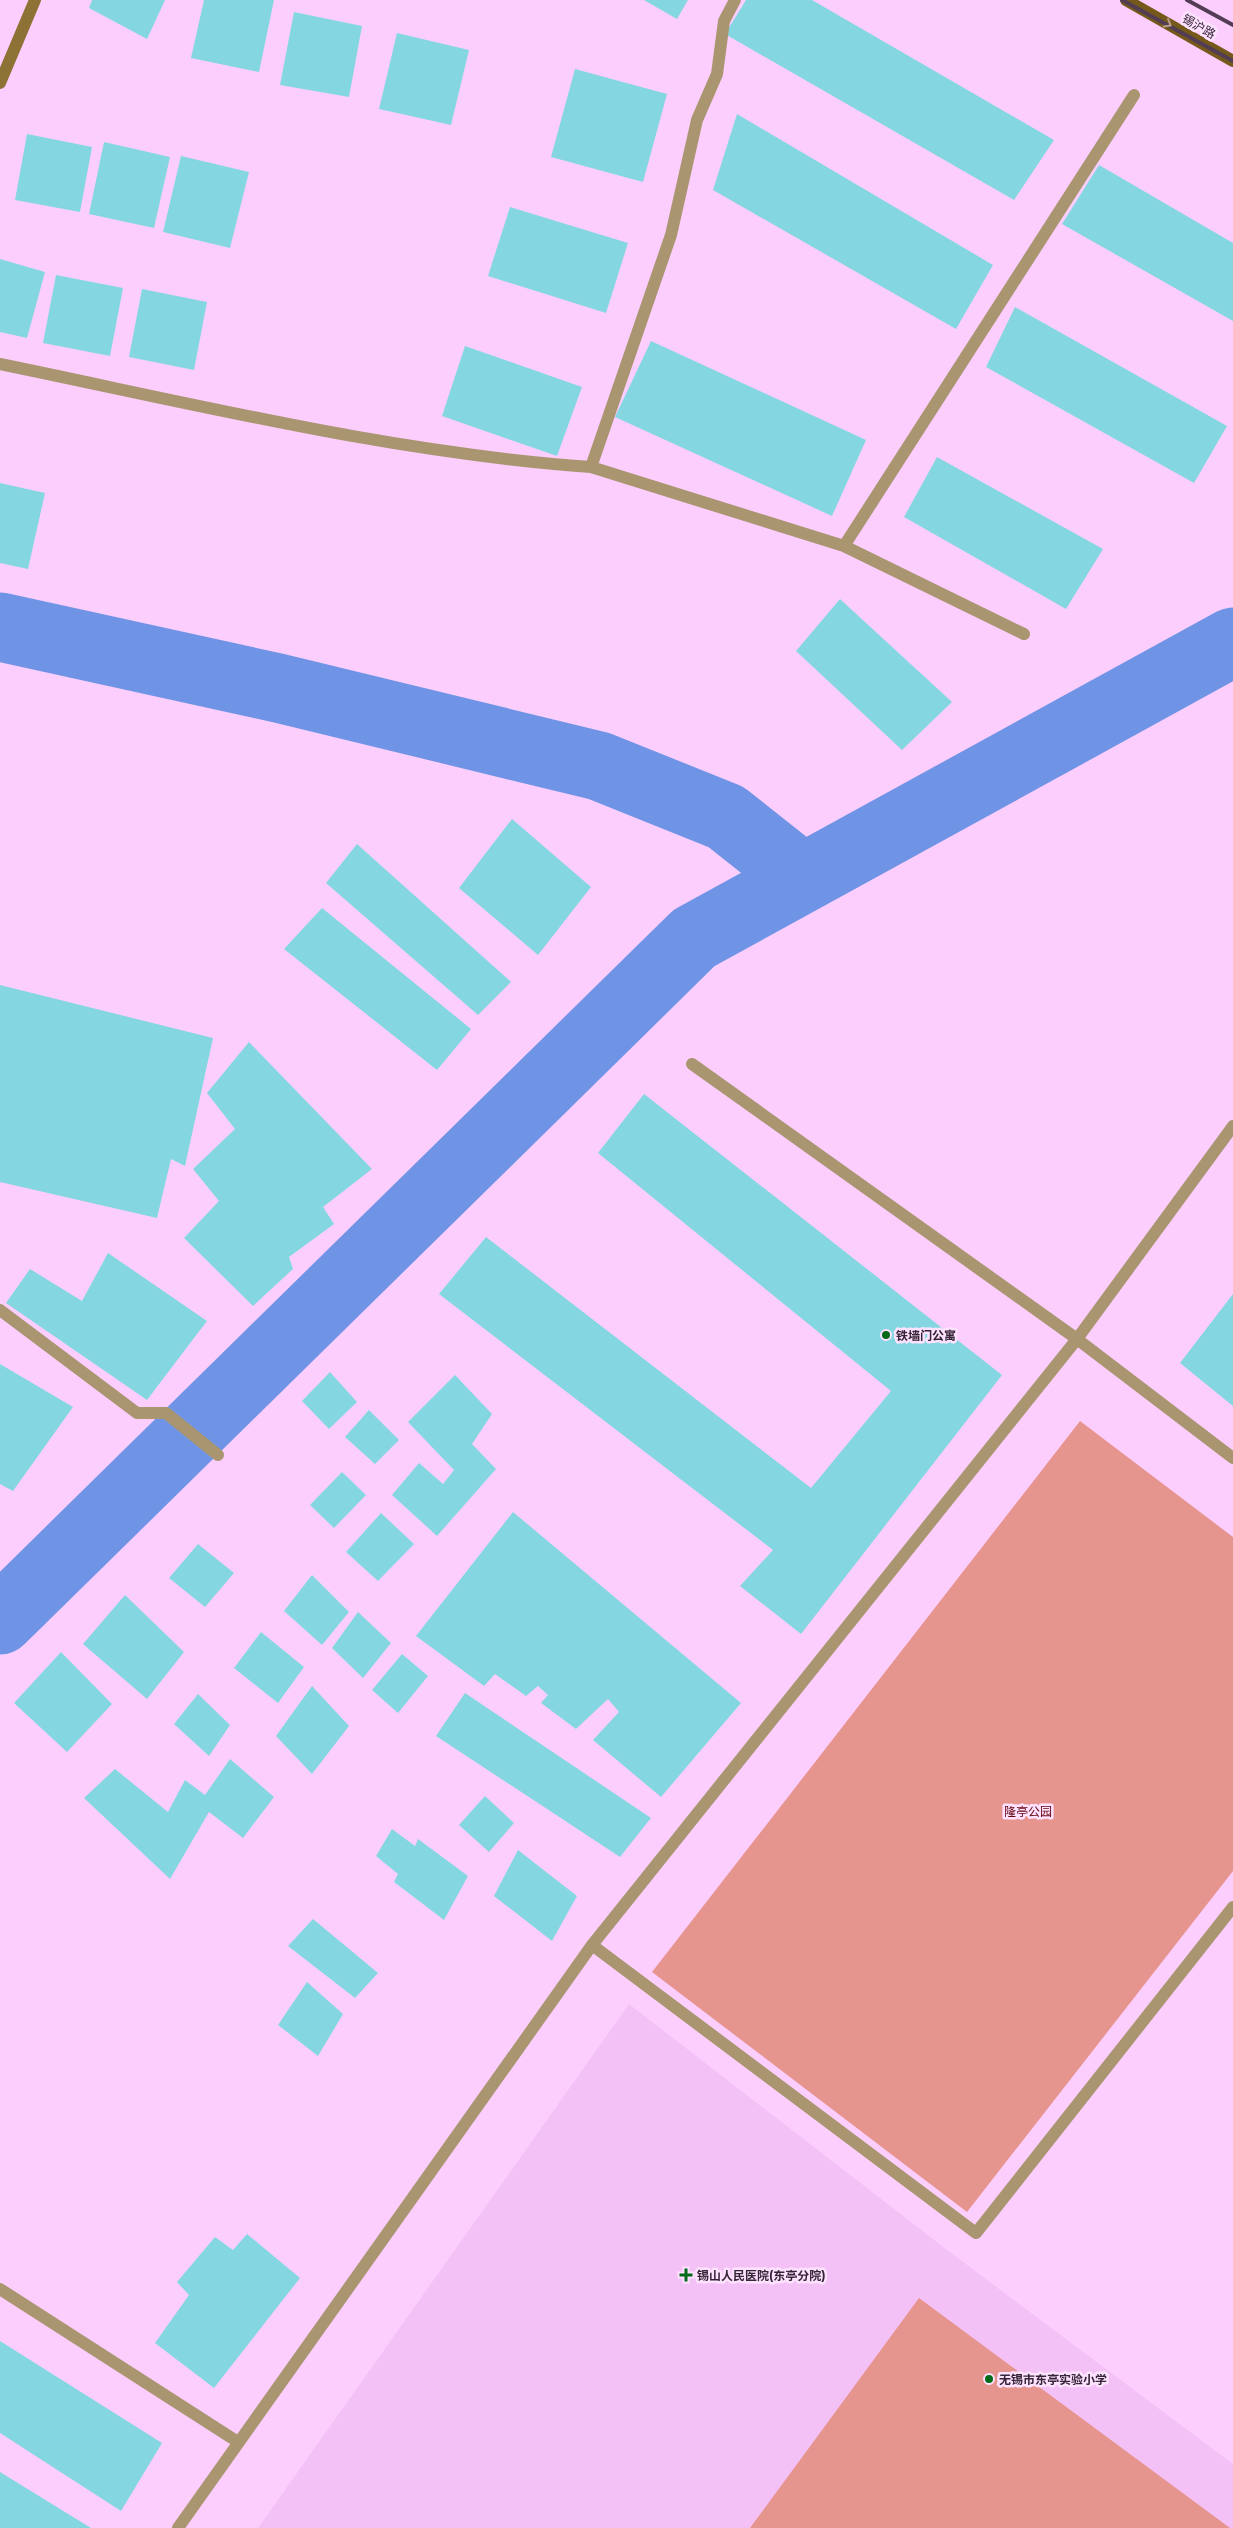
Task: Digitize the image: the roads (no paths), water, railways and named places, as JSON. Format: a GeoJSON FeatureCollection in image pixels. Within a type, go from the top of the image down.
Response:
{"type":"FeatureCollection","features":[{"type":"Feature","properties":{"kind":"main road","name":"锡沪路"},"geometry":{"type":"LineString","coordinates":[[1126,0],[1233,61]]}},
{"type":"Feature","properties":{"kind":"street"},"geometry":{"type":"LineString","coordinates":[[0,83],[35,0]]}},
{"type":"Feature","properties":{"kind":"street"},"geometry":{"type":"LineString","coordinates":[[591,467],[671,235],[697,120],[717,74],[724,22],[735,0]]}},
{"type":"Feature","properties":{"kind":"street"},"geometry":{"type":"LineString","coordinates":[[844,546],[1134,95]]}},
{"type":"Feature","properties":{"kind":"street"},"geometry":{"type":"LineString","coordinates":[[0,364],[355,437],[552,464],[591,467],[844,546],[1024,634]]}},
{"type":"Feature","properties":{"kind":"street"},"geometry":{"type":"LineString","coordinates":[[692,1064],[1077,1339],[1233,1458]]}},
{"type":"Feature","properties":{"kind":"street"},"geometry":{"type":"LineString","coordinates":[[178,2528],[592,1945],[1077,1339],[1233,1126]]}},
{"type":"Feature","properties":{"kind":"street"},"geometry":{"type":"LineString","coordinates":[[0,1310],[137,1412],[166,1413],[218,1455]]}},
{"type":"Feature","properties":{"kind":"street"},"geometry":{"type":"LineString","coordinates":[[592,1945],[976,2233],[1233,1907]]}},
{"type":"Feature","properties":{"kind":"street"},"geometry":{"type":"LineString","coordinates":[[0,2289],[238,2442]]}},
{"type":"Feature","properties":{"kind":"waterway"},"geometry":{"type":"LineString","coordinates":[[0,627],[278,688],[599,766],[726,817],[803,878]]}},
{"type":"Feature","properties":{"kind":"waterway"},"geometry":{"type":"LineString","coordinates":[[0,1620],[694,938],[1233,642]]}},
{"type":"Feature","properties":{"kind":"railway"},"geometry":{"type":"LineString","coordinates":[[1122,0],[1233,61]]}},
{"type":"Feature","properties":{"kind":"railway"},"geometry":{"type":"LineString","coordinates":[[1187,0],[1233,25]]}},
{"type":"Feature","properties":{"kind":"place","name":"铁墙门公寓"},"geometry":{"type":"Point","coordinates":[886,1335]}},
{"type":"Feature","properties":{"kind":"place","name":"锡山人民医院(东亭分院)"},"geometry":{"type":"Point","coordinates":[686,2275]}},
{"type":"Feature","properties":{"kind":"place","name":"无锡市东亭实验小学"},"geometry":{"type":"Point","coordinates":[989,2379]}},
{"type":"Feature","properties":{"kind":"park label","name":"隆亭公园"},"geometry":{"type":"Point","coordinates":[1028,1811]}}]}
